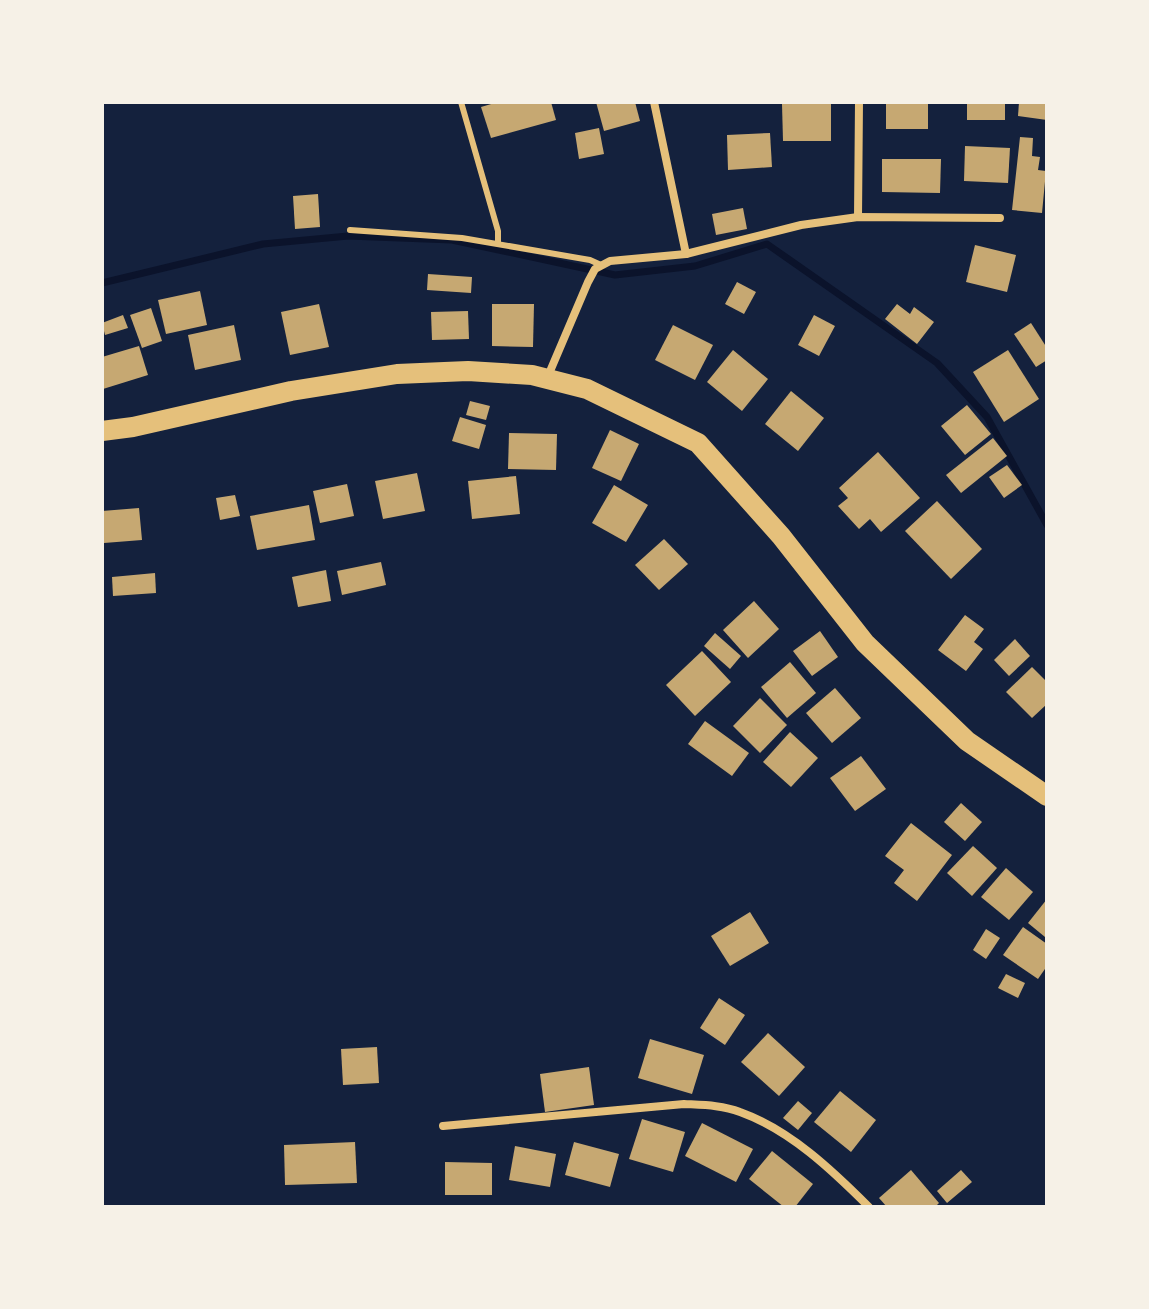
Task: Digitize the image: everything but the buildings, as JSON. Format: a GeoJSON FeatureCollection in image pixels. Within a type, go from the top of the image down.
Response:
{"type":"FeatureCollection","features":[{"type":"Feature","properties":{"kind":"main road"},"geometry":{"type":"LineString","coordinates":[[102,431],[133,427],[291,391],[397,374],[468,371],[548,377],[587,389],[698,443],[781,536],[865,643],[967,741],[1047,796]]}},
{"type":"Feature","properties":{"kind":"street"},"geometry":{"type":"LineString","coordinates":[[654,102],[686,254]]}},
{"type":"Feature","properties":{"kind":"street"},"geometry":{"type":"LineString","coordinates":[[858,217],[859,102]]}},
{"type":"Feature","properties":{"kind":"street"},"geometry":{"type":"LineString","coordinates":[[548,377],[588,282],[598,267],[610,261],[686,254],[801,225],[858,217],[1000,218]]}},
{"type":"Feature","properties":{"kind":"street"},"geometry":{"type":"LineString","coordinates":[[443,1126],[684,1104],[716,1106],[739,1111],[770,1126],[838,1176],[869,1207]]}},
{"type":"Feature","properties":{"kind":"lane"},"geometry":{"type":"LineString","coordinates":[[461,102],[498,231],[498,243]]}},
{"type":"Feature","properties":{"kind":"lane"},"geometry":{"type":"LineString","coordinates":[[350,230],[498,243],[590,260],[598,267]]}},
{"type":"Feature","properties":{"kind":"waterway"},"geometry":{"type":"LineString","coordinates":[[102,283],[263,244],[348,236],[452,240],[615,275],[695,266],[767,244],[937,363],[987,417],[1047,525]]}}]}
